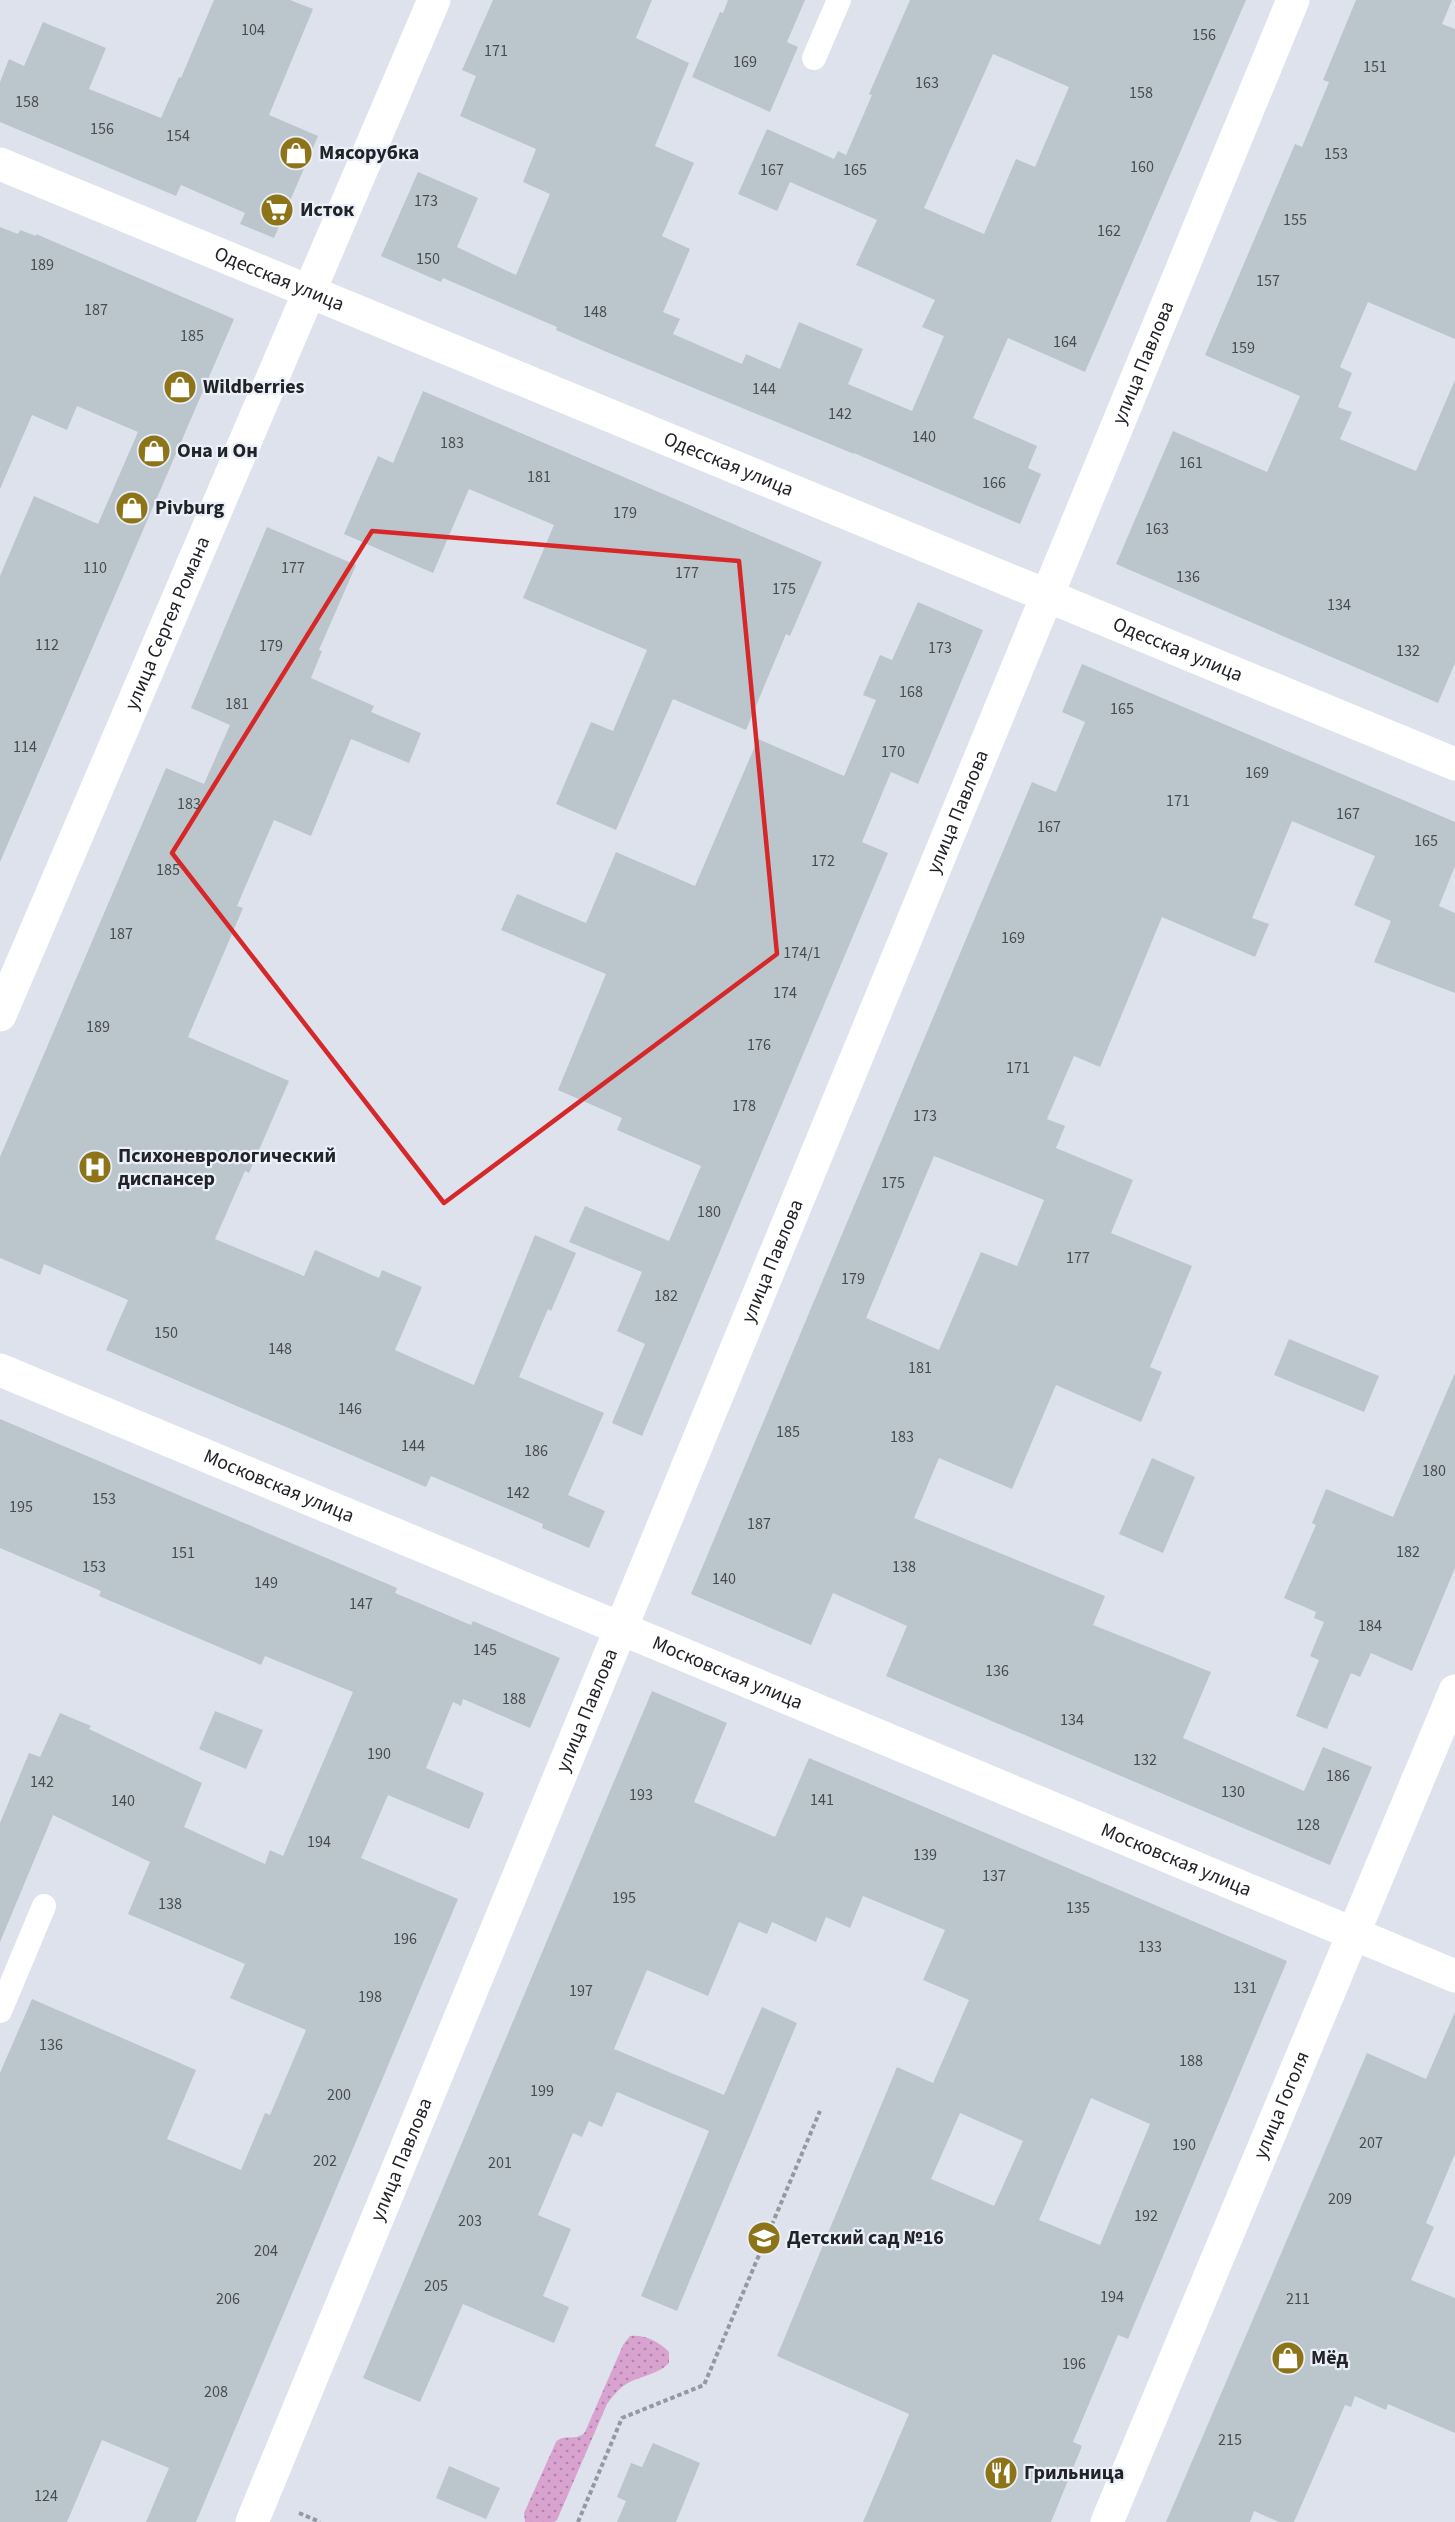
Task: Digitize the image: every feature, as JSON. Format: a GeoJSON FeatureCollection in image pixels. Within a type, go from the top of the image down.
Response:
{"type":"FeatureCollection","features":[{"type":"Feature","properties":{"kind":"street","name":"улица Сергея Романа"},"geometry":{"type":"LineString","coordinates":[[0,1015],[434,0]]}},
{"type":"Feature","properties":{"kind":"street","name":"улица Павлова"},"geometry":{"type":"LineString","coordinates":[[252,2522],[1293,0]]}},
{"type":"Feature","properties":{"kind":"street","name":"Одесская улица"},"geometry":{"type":"LineString","coordinates":[[0,164],[1455,764]]}},
{"type":"Feature","properties":{"kind":"street","name":"Московская улица"},"geometry":{"type":"LineString","coordinates":[[0,1370],[1455,1976]]}},
{"type":"Feature","properties":{"kind":"street","name":"улица Гоголя"},"geometry":{"type":"LineString","coordinates":[[1107,2522],[1455,1690]]}},
{"type":"Feature","properties":{"kind":"lane"},"geometry":{"type":"LineString","coordinates":[[814,58],[839,0]]}},
{"type":"Feature","properties":{"kind":"lane"},"geometry":{"type":"LineString","coordinates":[[0,2011],[44,1906]]}},
{"type":"Feature","properties":{"kind":"path"},"geometry":{"type":"LineString","coordinates":[[578,2522],[622,2418],[704,2385],[820,2111]]}},
{"type":"Feature","properties":{"kind":"highlighted area"},"geometry":{"type":"Polygon","coordinates":[[[372,531],[739,561],[777,954],[444,1203],[172,853],[372,531]]]}},
{"type":"Feature","properties":{"kind":"shaded area"},"geometry":{"type":"Polygon","coordinates":[[[630,2336],[646,2338],[661,2345],[669,2352],[669,2363],[660,2370],[625,2385],[607,2404],[557,2520],[554,2522],[525,2522],[524,2513],[556,2442],[563,2438],[578,2437],[585,2432],[623,2345],[630,2336]]]}},
{"type":"Feature","properties":{"kind":"building"},"geometry":{"type":"Polygon","coordinates":[[[214,0],[290,0],[313,9],[269,115],[318,136],[274,238],[240,224],[245,213],[181,185],[176,196],[0,122],[0,82],[9,59],[24,66],[43,22],[106,48],[89,89],[161,118],[179,77],[181,78],[214,0]]]}},
{"type":"Feature","properties":{"kind":"building"},"geometry":{"type":"Polygon","coordinates":[[[493,0],[652,0],[636,38],[689,63],[655,146],[694,163],[662,236],[690,249],[663,312],[680,319],[673,334],[742,364],[746,354],[780,369],[799,322],[863,349],[848,384],[912,411],[944,336],[922,327],[935,300],[856,265],[877,220],[790,182],[777,211],[738,194],[767,129],[834,159],[838,151],[846,155],[872,95],[869,94],[910,0],[1246,0],[1085,372],[1008,338],[973,418],[1037,446],[1028,468],[1041,474],[1020,524],[609,353],[556,330],[557,327],[443,278],[441,282],[381,256],[418,172],[478,198],[457,247],[516,275],[550,194],[523,182],[536,149],[460,116],[476,76],[462,70],[493,0]],[[993,54],[924,208],[984,234],[1016,159],[1035,167],[1069,87],[993,54]]]}},
{"type":"Feature","properties":{"kind":"building"},"geometry":{"type":"Polygon","coordinates":[[[728,0],[805,0],[787,42],[798,47],[770,112],[692,77],[720,12],[723,13],[728,0]]]}},
{"type":"Feature","properties":{"kind":"building"},"geometry":{"type":"Polygon","coordinates":[[[1356,0],[1452,0],[1442,24],[1455,29],[1455,339],[1368,302],[1340,367],[1352,373],[1338,407],[1352,412],[1340,439],[1416,471],[1455,380],[1455,663],[1438,703],[1116,564],[1173,431],[1267,472],[1300,396],[1205,355],[1295,144],[1302,147],[1329,82],[1323,80],[1356,0]]]}},
{"type":"Feature","properties":{"kind":"building"},"geometry":{"type":"Polygon","coordinates":[[[0,227],[18,234],[20,230],[36,236],[36,234],[234,319],[0,862],[0,576],[34,496],[98,524],[138,432],[77,406],[67,430],[32,415],[0,489],[0,227]]]}},
{"type":"Feature","properties":{"kind":"building"},"geometry":{"type":"Polygon","coordinates":[[[423,391],[822,562],[790,636],[786,634],[746,730],[673,699],[616,830],[556,804],[591,722],[613,731],[647,650],[523,598],[554,525],[469,489],[433,573],[344,534],[378,456],[393,463],[423,391]]]}},
{"type":"Feature","properties":{"kind":"building"},"geometry":{"type":"Polygon","coordinates":[[[267,527],[356,565],[319,650],[322,651],[311,678],[374,706],[371,712],[421,733],[409,763],[351,739],[311,836],[274,820],[237,906],[243,908],[188,1037],[289,1081],[249,1173],[245,1171],[215,1239],[304,1276],[315,1250],[379,1278],[382,1270],[422,1287],[395,1350],[474,1385],[535,1235],[576,1253],[551,1311],[548,1309],[519,1377],[604,1413],[568,1495],[605,1511],[589,1548],[542,1528],[543,1524],[431,1476],[426,1487],[106,1350],[128,1300],[44,1264],[40,1275],[0,1258],[0,1157],[166,768],[204,784],[230,725],[191,708],[267,527]]]}},
{"type":"Feature","properties":{"kind":"building"},"geometry":{"type":"Polygon","coordinates":[[[918,602],[983,630],[918,784],[891,772],[862,842],[888,853],[642,1436],[612,1423],[645,1344],[617,1331],[642,1272],[569,1242],[585,1206],[669,1241],[701,1166],[617,1130],[622,1118],[558,1090],[606,974],[501,930],[517,894],[586,923],[616,852],[695,886],[758,739],[844,776],[876,700],[863,695],[880,655],[892,660],[918,602]]]}},
{"type":"Feature","properties":{"kind":"building"},"geometry":{"type":"Polygon","coordinates":[[[1082,664],[1455,822],[1455,866],[1439,906],[1455,913],[1455,993],[1374,962],[1391,921],[1354,905],[1375,856],[1292,821],[1252,918],[1269,924],[1255,957],[1162,917],[1100,1067],[1074,1056],[1047,1119],[1065,1126],[1056,1148],[1133,1180],[1111,1233],[1192,1266],[1150,1367],[1162,1372],[1141,1422],[1056,1385],[1012,1489],[939,1458],[914,1518],[1105,1596],[1093,1625],[1211,1672],[1183,1738],[1304,1791],[1323,1747],[1372,1767],[1330,1865],[886,1676],[907,1626],[833,1593],[811,1645],[691,1594],[1032,782],[1056,792],[1085,722],[1062,712],[1082,664]],[[934,1156],[866,1318],[939,1350],[981,1252],[1017,1266],[1044,1200],[934,1156]]]}},
{"type":"Feature","properties":{"kind":"building"},"geometry":{"type":"Polygon","coordinates":[[[1289,1339],[1379,1376],[1364,1412],[1274,1375],[1289,1339]]]}},
{"type":"Feature","properties":{"kind":"building"},"geometry":{"type":"Polygon","coordinates":[[[1455,1373],[1455,1568],[1412,1671],[1371,1653],[1360,1677],[1351,1673],[1327,1729],[1296,1716],[1319,1660],[1310,1656],[1324,1622],[1314,1618],[1316,1612],[1284,1598],[1316,1525],[1312,1523],[1326,1489],[1393,1517],[1455,1373]]]}},
{"type":"Feature","properties":{"kind":"building"},"geometry":{"type":"Polygon","coordinates":[[[0,1419],[397,1588],[395,1593],[471,1625],[473,1621],[560,1658],[530,1728],[463,1699],[461,1706],[453,1702],[426,1768],[484,1793],[469,1829],[388,1795],[361,1858],[458,1899],[196,2522],[146,2522],[169,2468],[102,2440],[67,2522],[0,2522],[0,2073],[32,1999],[196,2070],[167,2139],[241,2170],[265,2113],[270,2115],[306,2030],[230,1998],[245,1964],[128,1914],[150,1862],[53,1815],[0,1942],[0,1823],[29,1753],[40,1757],[60,1713],[91,1726],[89,1729],[202,1783],[184,1827],[265,1864],[270,1850],[283,1856],[353,1692],[265,1656],[261,1665],[99,1596],[101,1591],[0,1548],[0,1419]]]}},
{"type":"Feature","properties":{"kind":"building"},"geometry":{"type":"Polygon","coordinates":[[[1152,1458],[1195,1477],[1163,1553],[1119,1534],[1152,1458]]]}},
{"type":"Feature","properties":{"kind":"building"},"geometry":{"type":"Polygon","coordinates":[[[652,1691],[727,1723],[694,1802],[775,1837],[809,1758],[1287,1961],[1128,2339],[1118,2335],[1073,2442],[1082,2446],[1051,2522],[863,2522],[909,2414],[777,2356],[897,2067],[933,2083],[969,2000],[923,1980],[945,1930],[863,1896],[850,1928],[826,1917],[816,1942],[772,1922],[767,1934],[739,1922],[708,1996],[647,1970],[614,2049],[724,2095],[762,2007],[797,2023],[677,2311],[641,2296],[709,2131],[617,2092],[602,2127],[589,2121],[582,2137],[573,2133],[538,2215],[571,2229],[543,2296],[569,2307],[554,2343],[463,2304],[420,2402],[363,2378],[652,1691]],[[1091,2098],[1039,2220],[1100,2245],[1150,2124],[1091,2098]],[[960,2113],[931,2179],[994,2206],[1023,2141],[960,2113]]]}},
{"type":"Feature","properties":{"kind":"building"},"geometry":{"type":"Polygon","coordinates":[[[215,1711],[263,1730],[246,1769],[199,1749],[215,1711]]]}},
{"type":"Feature","properties":{"kind":"building"},"geometry":{"type":"Polygon","coordinates":[[[1455,2012],[1455,2154],[1426,2223],[1434,2227],[1411,2280],[1455,2298],[1455,2433],[1388,2404],[1386,2410],[1355,2396],[1351,2407],[1345,2405],[1294,2522],[1279,2522],[1254,2511],[1250,2522],[1166,2522],[1367,2053],[1426,2079],[1455,2012]]]}},
{"type":"Feature","properties":{"kind":"building"},"geometry":{"type":"Polygon","coordinates":[[[653,2443],[700,2463],[676,2522],[617,2522],[626,2501],[617,2497],[631,2463],[642,2467],[653,2443]]]}},
{"type":"Feature","properties":{"kind":"building"},"geometry":{"type":"Polygon","coordinates":[[[449,2466],[500,2488],[486,2519],[436,2498],[449,2466]]]}},
{"type":"Feature","properties":{"kind":"place","name":"Мясорубка"},"geometry":{"type":"Point","coordinates":[296,153]}},
{"type":"Feature","properties":{"kind":"place","name":"Исток"},"geometry":{"type":"Point","coordinates":[277,210]}},
{"type":"Feature","properties":{"kind":"place","name":"Wildberries"},"geometry":{"type":"Point","coordinates":[180,387]}},
{"type":"Feature","properties":{"kind":"place","name":"Она и Он"},"geometry":{"type":"Point","coordinates":[154,451]}},
{"type":"Feature","properties":{"kind":"place","name":"Pivburg"},"geometry":{"type":"Point","coordinates":[132,508]}},
{"type":"Feature","properties":{"kind":"place","name":"Психоневрологический диспансер"},"geometry":{"type":"Point","coordinates":[95,1167]}},
{"type":"Feature","properties":{"kind":"place","name":"Детский сад №16"},"geometry":{"type":"Point","coordinates":[764,2238]}},
{"type":"Feature","properties":{"kind":"place","name":"Мёд"},"geometry":{"type":"Point","coordinates":[1288,2358]}},
{"type":"Feature","properties":{"kind":"place","name":"Грильница"},"geometry":{"type":"Point","coordinates":[1001,2473]}}]}
